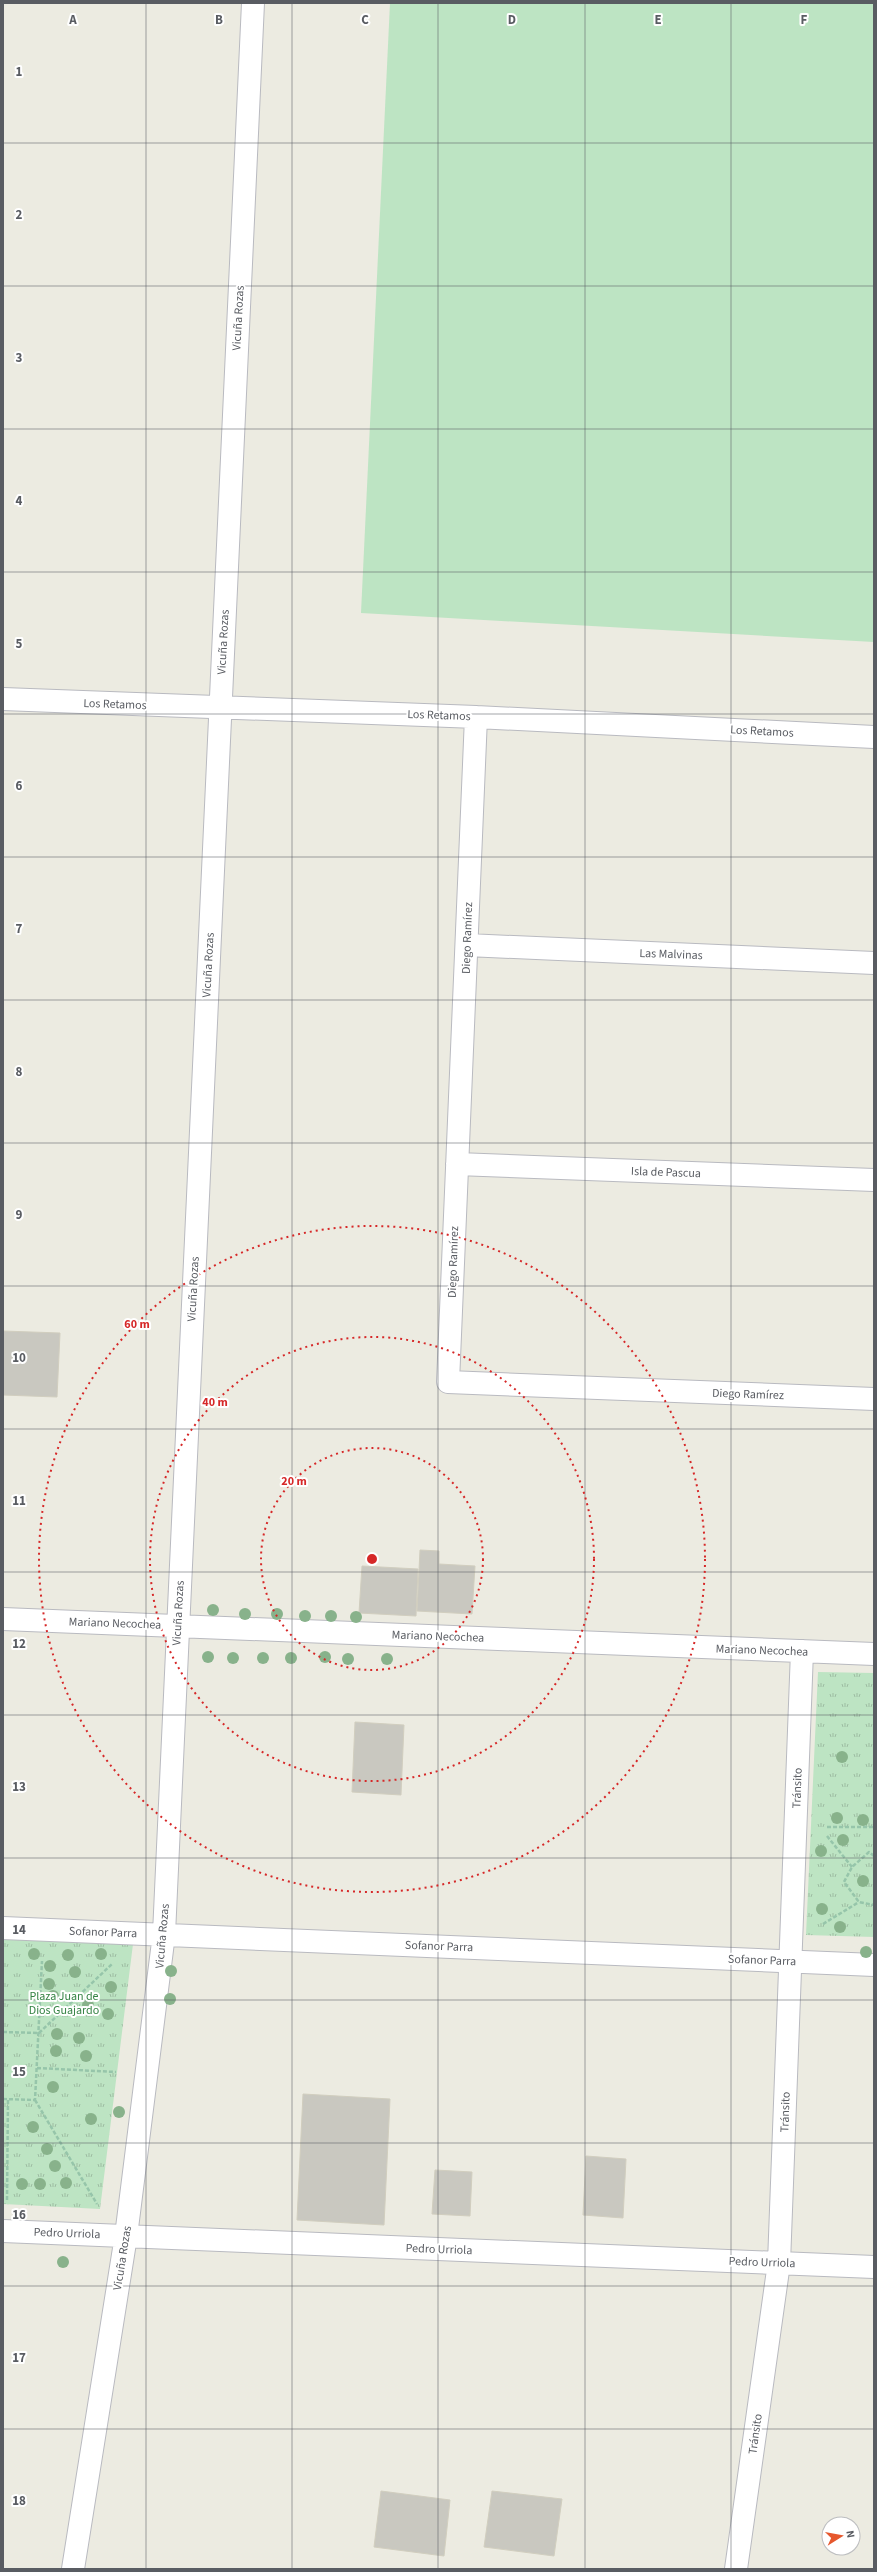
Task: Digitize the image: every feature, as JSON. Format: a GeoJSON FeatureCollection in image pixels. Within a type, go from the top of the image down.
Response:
{"type":"FeatureCollection","features":[{"type":"Feature","properties":{"kind":"street","name":"Vicuña Rozas"},"geometry":{"type":"LineString","coordinates":[[73,2569],[126,2236],[164,1934],[253,3]]}},
{"type":"Feature","properties":{"kind":"street","name":"Los Retamos"},"geometry":{"type":"LineString","coordinates":[[3,699],[476,717],[874,737]]}},
{"type":"Feature","properties":{"kind":"street","name":"Diego Ramírez"},"geometry":{"type":"LineString","coordinates":[[476,717],[448,1382],[874,1399]]}},
{"type":"Feature","properties":{"kind":"street","name":"Las Malvinas"},"geometry":{"type":"LineString","coordinates":[[467,945],[874,963]]}},
{"type":"Feature","properties":{"kind":"street","name":"Isla de Pascua"},"geometry":{"type":"LineString","coordinates":[[457,1164],[874,1180]]}},
{"type":"Feature","properties":{"kind":"street","name":"Mariano Necochea"},"geometry":{"type":"LineString","coordinates":[[3,1619],[874,1654]]}},
{"type":"Feature","properties":{"kind":"street","name":"Tránsito"},"geometry":{"type":"LineString","coordinates":[[736,2569],[780,2263],[802,1651]]}},
{"type":"Feature","properties":{"kind":"street","name":"Sofanor Parra"},"geometry":{"type":"LineString","coordinates":[[3,1928],[874,1965]]}},
{"type":"Feature","properties":{"kind":"street","name":"Pedro Urriola"},"geometry":{"type":"LineString","coordinates":[[3,2231],[874,2267]]}},
{"type":"Feature","properties":{"kind":"path"},"geometry":{"type":"LineString","coordinates":[[820,1827],[874,1827]]}},
{"type":"Feature","properties":{"kind":"path"},"geometry":{"type":"LineString","coordinates":[[824,1833],[852,1867]]}},
{"type":"Feature","properties":{"kind":"path"},"geometry":{"type":"LineString","coordinates":[[858,1902],[844,1882],[852,1867],[869,1852],[874,1856]]}},
{"type":"Feature","properties":{"kind":"path"},"geometry":{"type":"LineString","coordinates":[[819,1927],[858,1902],[874,1905]]}},
{"type":"Feature","properties":{"kind":"path"},"geometry":{"type":"LineString","coordinates":[[42,1956],[35,2100],[100,2209]]}},
{"type":"Feature","properties":{"kind":"path"},"geometry":{"type":"LineString","coordinates":[[3,2032],[39,2033],[116,1960]]}},
{"type":"Feature","properties":{"kind":"path"},"geometry":{"type":"LineString","coordinates":[[37,2068],[117,2072]]}},
{"type":"Feature","properties":{"kind":"path"},"geometry":{"type":"LineString","coordinates":[[3,2099],[35,2100]]}},
{"type":"Feature","properties":{"kind":"path"},"geometry":{"type":"LineString","coordinates":[[7,2204],[8,2099]]}},
{"type":"Feature","properties":{"kind":"green space"},"geometry":{"type":"Polygon","coordinates":[[[390,3],[874,3],[874,642],[361,613],[390,3]]]}},
{"type":"Feature","properties":{"kind":"green space"},"geometry":{"type":"Polygon","coordinates":[[[818,1672],[874,1673],[874,1937],[806,1935],[818,1672]]]}},
{"type":"Feature","properties":{"kind":"green space","name":"Plaza Juan de Dios Guajardo"},"geometry":{"type":"Polygon","coordinates":[[[3,1939],[133,1944],[100,2209],[3,2204],[3,1939]]]}},
{"type":"Feature","properties":{"kind":"building"},"geometry":{"type":"Polygon","coordinates":[[[3,1331],[60,1333],[57,1397],[3,1395],[3,1331]]]}},
{"type":"Feature","properties":{"kind":"building"},"geometry":{"type":"Polygon","coordinates":[[[420,1550],[439,1551],[439,1564],[475,1566],[472,1614],[417,1611],[420,1550]]]}},
{"type":"Feature","properties":{"kind":"building"},"geometry":{"type":"Polygon","coordinates":[[[362,1566],[418,1569],[416,1616],[359,1613],[362,1566]]]}},
{"type":"Feature","properties":{"kind":"building"},"geometry":{"type":"Polygon","coordinates":[[[355,1722],[404,1725],[401,1795],[352,1792],[355,1722]]]}},
{"type":"Feature","properties":{"kind":"building"},"geometry":{"type":"Polygon","coordinates":[[[303,2094],[390,2099],[384,2225],[297,2220],[303,2094]]]}},
{"type":"Feature","properties":{"kind":"building"},"geometry":{"type":"Polygon","coordinates":[[[586,2156],[626,2159],[623,2218],[583,2215],[586,2156]]]}},
{"type":"Feature","properties":{"kind":"building"},"geometry":{"type":"Polygon","coordinates":[[[435,2170],[472,2172],[470,2216],[432,2214],[435,2170]]]}},
{"type":"Feature","properties":{"kind":"building"},"geometry":{"type":"Polygon","coordinates":[[[381,2491],[450,2500],[444,2556],[374,2547],[381,2491]]]}},
{"type":"Feature","properties":{"kind":"building"},"geometry":{"type":"Polygon","coordinates":[[[492,2491],[562,2499],[554,2556],[484,2547],[492,2491]]]}}]}
